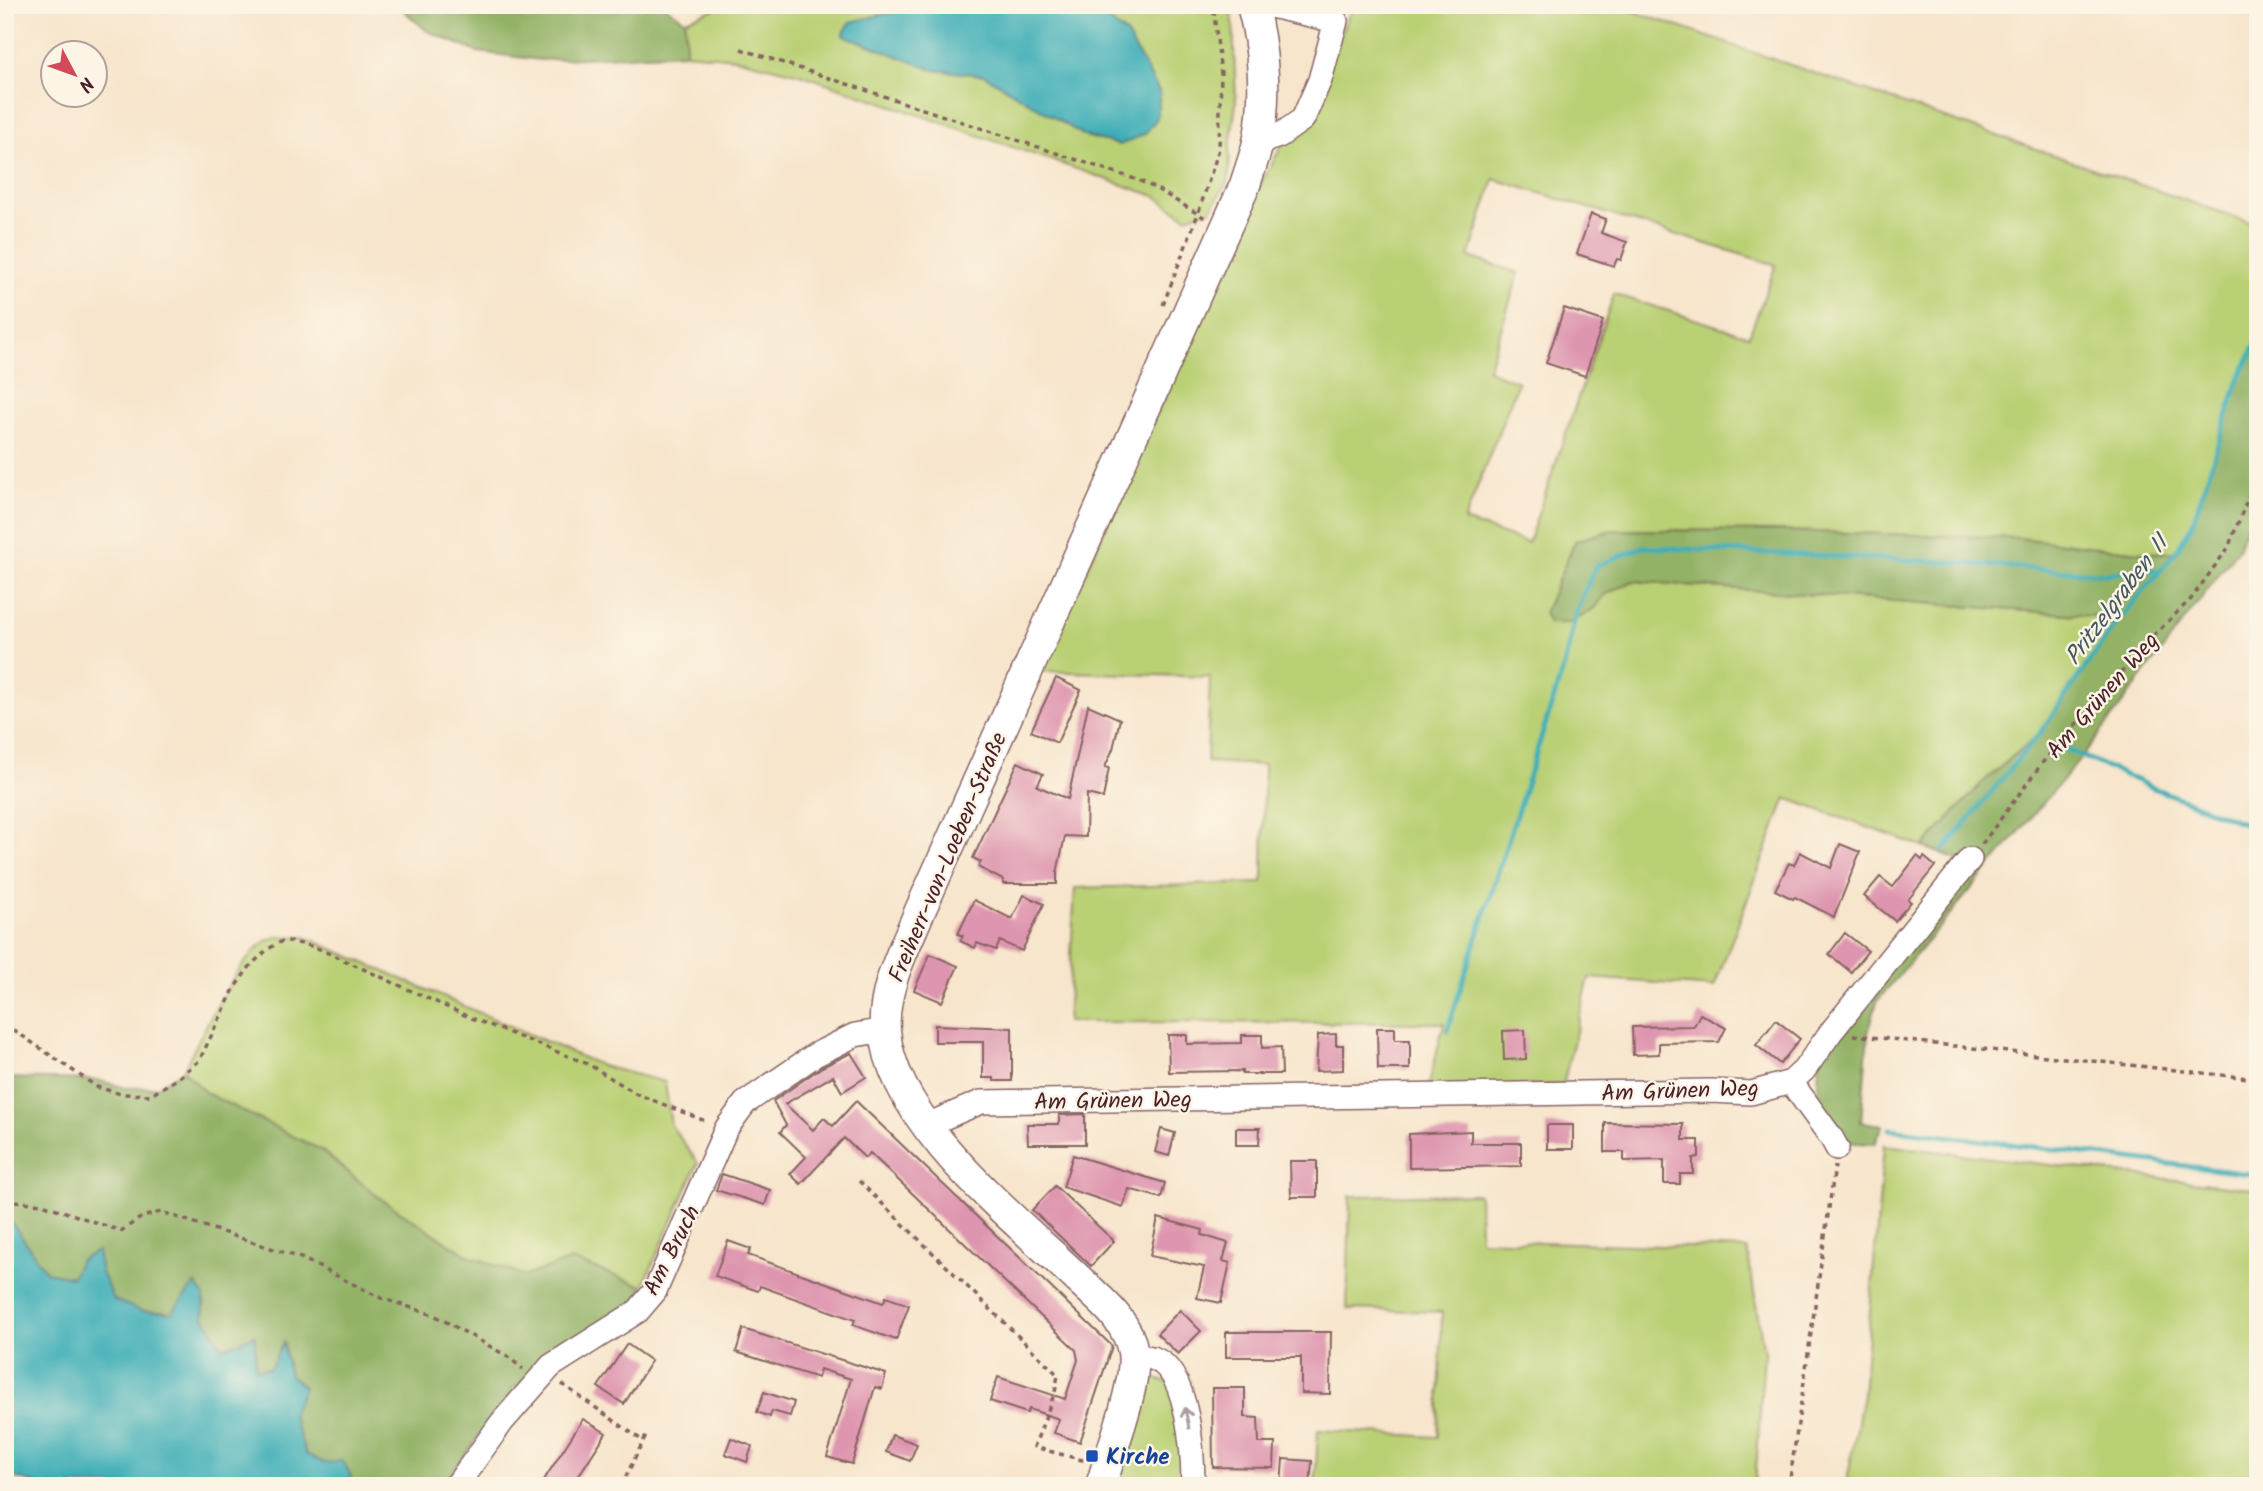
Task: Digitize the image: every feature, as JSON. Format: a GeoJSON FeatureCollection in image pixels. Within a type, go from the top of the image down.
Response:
{"type":"FeatureCollection","features":[{"type":"Feature","properties":{"kind":"main road","name":"Freiherr-von-Loeben-Straße"},"geometry":{"type":"LineString","coordinates":[[1134,1355],[1130,1340],[1111,1311],[967,1173],[928,1127],[896,1078],[885,1030],[891,988],[910,935],[1245,185],[1258,143],[1262,75],[1261,48],[1253,7]]}},
{"type":"Feature","properties":{"kind":"main road"},"geometry":{"type":"LineString","coordinates":[[1104,1476],[1131,1382],[1134,1355]]}},
{"type":"Feature","properties":{"kind":"street"},"geometry":{"type":"LineString","coordinates":[[1253,7],[1271,6],[1336,21],[1320,80],[1303,120],[1279,136],[1258,143]]}},
{"type":"Feature","properties":{"kind":"street","name":"Am Grünen Weg"},"geometry":{"type":"LineString","coordinates":[[928,1127],[981,1102],[1712,1091],[1751,1093],[1791,1082],[1804,1070],[1831,1032],[1970,859]]}},
{"type":"Feature","properties":{"kind":"street","name":"Am Bruch"},"geometry":{"type":"LineString","coordinates":[[456,1486],[502,1422],[551,1366],[638,1311],[654,1292],[726,1129],[745,1103],[815,1055],[855,1035],[885,1030]]}},
{"type":"Feature","properties":{"kind":"street"},"geometry":{"type":"LineString","coordinates":[[1791,1082],[1837,1148]]}},
{"type":"Feature","properties":{"kind":"street"},"geometry":{"type":"LineString","coordinates":[[1134,1355],[1156,1359],[1166,1366],[1182,1392],[1193,1452],[1194,1486]]}},
{"type":"Feature","properties":{"kind":"path"},"geometry":{"type":"LineString","coordinates":[[1159,314],[1198,214],[1219,149],[1221,74],[1213,5]]}},
{"type":"Feature","properties":{"kind":"path"},"geometry":{"type":"LineString","coordinates":[[741,48],[1138,180],[1198,214]]}},
{"type":"Feature","properties":{"kind":"path","name":"Am Grünen Weg"},"geometry":{"type":"LineString","coordinates":[[1970,859],[2043,762],[2146,645],[2191,599],[2228,548],[2258,473]]}},
{"type":"Feature","properties":{"kind":"path"},"geometry":{"type":"LineString","coordinates":[[5,1024],[97,1087],[121,1094],[151,1095],[199,1061],[235,987],[251,965],[268,949],[284,940],[315,947],[469,1017],[588,1064],[637,1094],[726,1129]]}},
{"type":"Feature","properties":{"kind":"path"},"geometry":{"type":"LineString","coordinates":[[1831,1032],[2258,1079]]}},
{"type":"Feature","properties":{"kind":"path"},"geometry":{"type":"LineString","coordinates":[[1789,1486],[1837,1148]]}},
{"type":"Feature","properties":{"kind":"path"},"geometry":{"type":"LineString","coordinates":[[859,1181],[1058,1375],[1055,1392],[1034,1447],[1104,1476]]}},
{"type":"Feature","properties":{"kind":"path"},"geometry":{"type":"LineString","coordinates":[[5,1200],[42,1204],[121,1231],[142,1217],[161,1212],[301,1258],[381,1298],[434,1315],[542,1377],[643,1441]]}},
{"type":"Feature","properties":{"kind":"path"},"geometry":{"type":"LineString","coordinates":[[621,1486],[646,1436]]}},
{"type":"Feature","properties":{"kind":"green space"},"geometry":{"type":"Polygon","coordinates":[[[397,5],[663,5],[685,20],[686,53],[541,60],[477,52],[427,31],[397,5]]]}},
{"type":"Feature","properties":{"kind":"green space"},"geometry":{"type":"Polygon","coordinates":[[[725,5],[923,5],[851,22],[933,70],[984,75],[1085,136],[1120,145],[1144,134],[1157,118],[1160,92],[1099,12],[1086,5],[1228,5],[1233,20],[1236,103],[1229,179],[1211,210],[1186,217],[1155,196],[800,74],[735,58],[686,53],[685,20],[725,5]]]}},
{"type":"Feature","properties":{"kind":"green space"},"geometry":{"type":"Polygon","coordinates":[[[1355,5],[1615,5],[2258,225],[2258,340],[2239,379],[2192,525],[2176,552],[2149,553],[2018,538],[1783,531],[1612,530],[1575,541],[1591,611],[1606,594],[1633,581],[2106,617],[2114,626],[2039,734],[1981,784],[1923,847],[1786,798],[1714,987],[1589,978],[1563,1085],[1428,1088],[1444,1023],[1067,1022],[1075,888],[1263,883],[1264,765],[1207,762],[1210,677],[1041,671],[1252,201],[1316,83],[1355,5]],[[1494,179],[1469,257],[1519,273],[1488,370],[1518,382],[1464,521],[1528,543],[1614,294],[1749,336],[1776,265],[1494,179]]]}},
{"type":"Feature","properties":{"kind":"green space"},"geometry":{"type":"Polygon","coordinates":[[[2258,340],[2258,493],[2238,549],[2087,751],[1877,1001],[1868,1033],[1861,1122],[1883,1125],[1875,1144],[1843,1142],[1820,1103],[1820,1058],[1958,860],[1923,847],[1981,784],[2039,734],[2114,625],[2106,617],[1633,581],[1606,594],[1591,611],[1570,623],[1549,623],[1544,613],[1575,541],[1612,530],[1783,531],[2018,538],[2149,553],[2176,552],[2192,525],[2239,379],[2258,340]]]}},
{"type":"Feature","properties":{"kind":"green space"},"geometry":{"type":"Polygon","coordinates":[[[305,937],[602,1066],[665,1082],[671,1125],[698,1163],[643,1286],[571,1260],[525,1276],[467,1255],[381,1199],[321,1150],[206,1093],[183,1070],[222,996],[248,958],[273,938],[305,937]]]}},
{"type":"Feature","properties":{"kind":"green space"},"geometry":{"type":"Polygon","coordinates":[[[183,1070],[206,1093],[321,1150],[381,1199],[467,1255],[525,1276],[571,1260],[643,1286],[635,1303],[576,1339],[514,1388],[442,1486],[342,1486],[351,1476],[306,1454],[292,1415],[284,1344],[270,1368],[256,1369],[255,1336],[223,1348],[204,1317],[204,1295],[196,1284],[172,1313],[141,1311],[114,1300],[101,1273],[97,1252],[72,1277],[46,1272],[8,1217],[5,1224],[5,1078],[97,1080],[126,1088],[157,1087],[183,1070]]]}},
{"type":"Feature","properties":{"kind":"green space"},"geometry":{"type":"Polygon","coordinates":[[[1884,1145],[2258,1190],[2258,1486],[1846,1486],[1863,1395],[1884,1145]]]}},
{"type":"Feature","properties":{"kind":"green space"},"geometry":{"type":"Polygon","coordinates":[[[1479,1194],[1480,1240],[1747,1249],[1764,1353],[1755,1486],[1315,1486],[1318,1430],[1438,1437],[1442,1312],[1347,1309],[1350,1196],[1479,1194]]]}},
{"type":"Feature","properties":{"kind":"green space"},"geometry":{"type":"Polygon","coordinates":[[[1155,1379],[1169,1382],[1178,1396],[1185,1486],[1113,1486],[1142,1384],[1155,1379]]]}},
{"type":"Feature","properties":{"kind":"water"},"geometry":{"type":"Polygon","coordinates":[[[923,5],[1086,5],[1127,35],[1160,93],[1157,118],[1145,134],[1120,145],[1085,136],[984,75],[933,70],[843,35],[850,22],[923,5]]]}},
{"type":"Feature","properties":{"kind":"water"},"geometry":{"type":"Polygon","coordinates":[[[8,1217],[46,1272],[72,1277],[80,1260],[97,1251],[101,1273],[114,1300],[141,1311],[172,1313],[195,1284],[204,1295],[204,1317],[223,1348],[255,1335],[256,1369],[270,1368],[283,1343],[289,1374],[304,1387],[292,1415],[306,1454],[324,1463],[343,1461],[351,1476],[342,1486],[42,1486],[5,1475],[5,1224],[8,1217]]]}},
{"type":"Feature","properties":{"kind":"building"},"geometry":{"type":"Polygon","coordinates":[[[1591,214],[1606,219],[1601,233],[1627,242],[1621,260],[1617,259],[1614,266],[1577,254],[1591,214]]]}},
{"type":"Feature","properties":{"kind":"building"},"geometry":{"type":"Polygon","coordinates":[[[1564,308],[1603,321],[1585,376],[1546,363],[1564,308]]]}},
{"type":"Feature","properties":{"kind":"building"},"geometry":{"type":"Polygon","coordinates":[[[1056,678],[1081,690],[1057,743],[1031,731],[1056,678]]]}},
{"type":"Feature","properties":{"kind":"building"},"geometry":{"type":"Polygon","coordinates":[[[1088,705],[1120,719],[1113,749],[1105,767],[1109,768],[1103,798],[1087,794],[1086,837],[1065,836],[1057,884],[1003,884],[1003,880],[978,867],[981,862],[973,858],[1018,762],[1043,774],[1037,786],[1068,799],[1088,705]]]}},
{"type":"Feature","properties":{"kind":"building"},"geometry":{"type":"Polygon","coordinates":[[[1840,844],[1860,852],[1834,917],[1775,890],[1789,863],[1794,865],[1800,852],[1831,868],[1840,844]]]}},
{"type":"Feature","properties":{"kind":"building"},"geometry":{"type":"Polygon","coordinates":[[[1917,856],[1922,860],[1924,857],[1935,866],[1895,921],[1864,896],[1880,877],[1893,887],[1917,856]]]}},
{"type":"Feature","properties":{"kind":"building"},"geometry":{"type":"Polygon","coordinates":[[[1024,895],[1044,904],[1022,951],[1000,941],[996,950],[977,943],[975,948],[960,941],[963,936],[958,934],[974,900],[1012,919],[1024,895]]]}},
{"type":"Feature","properties":{"kind":"building"},"geometry":{"type":"Polygon","coordinates":[[[1845,933],[1868,951],[1851,972],[1829,954],[1845,933]]]}},
{"type":"Feature","properties":{"kind":"building"},"geometry":{"type":"Polygon","coordinates":[[[930,954],[958,966],[942,1002],[914,990],[930,954]]]}},
{"type":"Feature","properties":{"kind":"building"},"geometry":{"type":"Polygon","coordinates":[[[1700,1014],[1726,1028],[1719,1042],[1659,1043],[1659,1054],[1633,1055],[1632,1027],[1694,1026],[1700,1014]]]}},
{"type":"Feature","properties":{"kind":"building"},"geometry":{"type":"Polygon","coordinates":[[[1776,1020],[1800,1039],[1780,1064],[1756,1045],[1776,1020]]]}},
{"type":"Feature","properties":{"kind":"building"},"geometry":{"type":"Polygon","coordinates":[[[935,1025],[1012,1028],[1012,1081],[983,1078],[983,1042],[935,1042],[935,1025]]]}},
{"type":"Feature","properties":{"kind":"building"},"geometry":{"type":"Polygon","coordinates":[[[1377,1028],[1395,1028],[1395,1040],[1410,1040],[1410,1069],[1378,1069],[1377,1028]]]}},
{"type":"Feature","properties":{"kind":"building"},"geometry":{"type":"Polygon","coordinates":[[[1525,1030],[1526,1059],[1504,1060],[1503,1031],[1525,1030]]]}},
{"type":"Feature","properties":{"kind":"building"},"geometry":{"type":"Polygon","coordinates":[[[1336,1034],[1336,1045],[1343,1045],[1343,1070],[1316,1071],[1318,1035],[1336,1034]]]}},
{"type":"Feature","properties":{"kind":"building"},"geometry":{"type":"Polygon","coordinates":[[[1168,1035],[1187,1035],[1187,1044],[1242,1043],[1242,1035],[1262,1035],[1262,1048],[1281,1047],[1282,1074],[1242,1074],[1242,1071],[1169,1072],[1168,1035]]]}},
{"type":"Feature","properties":{"kind":"building"},"geometry":{"type":"Polygon","coordinates":[[[851,1053],[866,1077],[842,1092],[833,1076],[785,1104],[813,1130],[824,1118],[833,1126],[856,1101],[1112,1346],[1080,1442],[1054,1433],[1059,1419],[1029,1409],[1027,1413],[990,1401],[998,1377],[1065,1399],[1078,1360],[1076,1350],[870,1153],[865,1158],[844,1138],[801,1184],[790,1174],[806,1157],[780,1132],[786,1125],[773,1101],[822,1067],[851,1053]]]}},
{"type":"Feature","properties":{"kind":"building"},"geometry":{"type":"Polygon","coordinates":[[[1085,1114],[1085,1144],[1028,1144],[1027,1124],[1059,1124],[1059,1115],[1085,1114]]]}},
{"type":"Feature","properties":{"kind":"building"},"geometry":{"type":"Polygon","coordinates":[[[1605,1123],[1683,1124],[1683,1140],[1699,1140],[1699,1157],[1693,1158],[1693,1174],[1680,1174],[1680,1184],[1664,1184],[1664,1160],[1624,1161],[1624,1152],[1605,1152],[1605,1123]]]}},
{"type":"Feature","properties":{"kind":"building"},"geometry":{"type":"Polygon","coordinates":[[[1547,1125],[1573,1125],[1573,1149],[1547,1149],[1547,1125]]]}},
{"type":"Feature","properties":{"kind":"building"},"geometry":{"type":"Polygon","coordinates":[[[1236,1128],[1260,1128],[1259,1145],[1236,1145],[1236,1128]]]}},
{"type":"Feature","properties":{"kind":"building"},"geometry":{"type":"Polygon","coordinates":[[[1161,1129],[1175,1133],[1169,1156],[1155,1152],[1161,1129]]]}},
{"type":"Feature","properties":{"kind":"building"},"geometry":{"type":"Polygon","coordinates":[[[1471,1131],[1471,1143],[1521,1143],[1521,1166],[1409,1168],[1409,1134],[1471,1131]]]}},
{"type":"Feature","properties":{"kind":"building"},"geometry":{"type":"Polygon","coordinates":[[[1073,1155],[1165,1183],[1161,1198],[1129,1189],[1123,1207],[1063,1187],[1073,1155]]]}},
{"type":"Feature","properties":{"kind":"building"},"geometry":{"type":"Polygon","coordinates":[[[1290,1161],[1317,1161],[1317,1197],[1291,1197],[1290,1161]]]}},
{"type":"Feature","properties":{"kind":"building"},"geometry":{"type":"Polygon","coordinates":[[[722,1174],[770,1190],[765,1205],[716,1190],[722,1174]]]}},
{"type":"Feature","properties":{"kind":"building"},"geometry":{"type":"Polygon","coordinates":[[[1055,1186],[1114,1241],[1091,1266],[1032,1210],[1055,1186]]]}},
{"type":"Feature","properties":{"kind":"building"},"geometry":{"type":"Polygon","coordinates":[[[1158,1218],[1203,1230],[1202,1235],[1228,1243],[1223,1261],[1230,1263],[1221,1303],[1197,1298],[1204,1267],[1150,1256],[1158,1218]]]}},
{"type":"Feature","properties":{"kind":"building"},"geometry":{"type":"Polygon","coordinates":[[[728,1241],[751,1249],[748,1255],[883,1303],[886,1297],[909,1305],[896,1340],[853,1325],[855,1320],[760,1286],[758,1291],[715,1276],[728,1241]]]}},
{"type":"Feature","properties":{"kind":"building"},"geometry":{"type":"Polygon","coordinates":[[[1180,1310],[1201,1331],[1178,1354],[1157,1334],[1180,1310]]]}},
{"type":"Feature","properties":{"kind":"building"},"geometry":{"type":"Polygon","coordinates":[[[743,1329],[886,1374],[882,1389],[875,1387],[852,1464],[827,1457],[851,1379],[820,1369],[818,1378],[736,1352],[743,1329]]]}},
{"type":"Feature","properties":{"kind":"building"},"geometry":{"type":"Polygon","coordinates":[[[1226,1332],[1331,1332],[1330,1394],[1301,1393],[1301,1357],[1226,1357],[1226,1332]]]}},
{"type":"Feature","properties":{"kind":"building"},"geometry":{"type":"Polygon","coordinates":[[[627,1344],[651,1361],[624,1404],[598,1387],[627,1344]]]}},
{"type":"Feature","properties":{"kind":"building"},"geometry":{"type":"Polygon","coordinates":[[[1212,1388],[1245,1388],[1245,1417],[1258,1418],[1259,1443],[1275,1443],[1274,1468],[1213,1467],[1212,1388]]]}},
{"type":"Feature","properties":{"kind":"building"},"geometry":{"type":"Polygon","coordinates":[[[764,1392],[794,1402],[790,1416],[772,1411],[770,1417],[757,1412],[764,1392]]]}},
{"type":"Feature","properties":{"kind":"building"},"geometry":{"type":"Polygon","coordinates":[[[583,1419],[606,1433],[572,1486],[540,1486],[583,1419]]]}},
{"type":"Feature","properties":{"kind":"building"},"geometry":{"type":"Polygon","coordinates":[[[892,1435],[917,1444],[910,1461],[886,1452],[892,1435]]]}},
{"type":"Feature","properties":{"kind":"building"},"geometry":{"type":"Polygon","coordinates":[[[731,1438],[752,1446],[747,1462],[725,1454],[731,1438]]]}},
{"type":"Feature","properties":{"kind":"building"},"geometry":{"type":"Polygon","coordinates":[[[1283,1459],[1312,1461],[1310,1486],[1281,1486],[1283,1459]]]}},
{"type":"Feature","properties":{"kind":"waterway","name":"Pritzelgraben II"},"geometry":{"type":"LineString","coordinates":[[1944,850],[2039,734],[2114,626],[2176,552],[2192,525],[2239,379],[2258,340]]}},
{"type":"Feature","properties":{"kind":"waterway"},"geometry":{"type":"LineString","coordinates":[[1447,1031],[1564,666],[1577,609],[1596,566],[1643,547],[1944,562],[2107,574],[2161,570]]}},
{"type":"Feature","properties":{"kind":"waterway"},"geometry":{"type":"LineString","coordinates":[[2059,746],[2156,789],[2258,829]]}},
{"type":"Feature","properties":{"kind":"waterway"},"geometry":{"type":"LineString","coordinates":[[1890,1129],[2258,1175]]}},
{"type":"Feature","properties":{"kind":"place","name":"Kirche"},"geometry":{"type":"Point","coordinates":[1092,1456]}}]}
